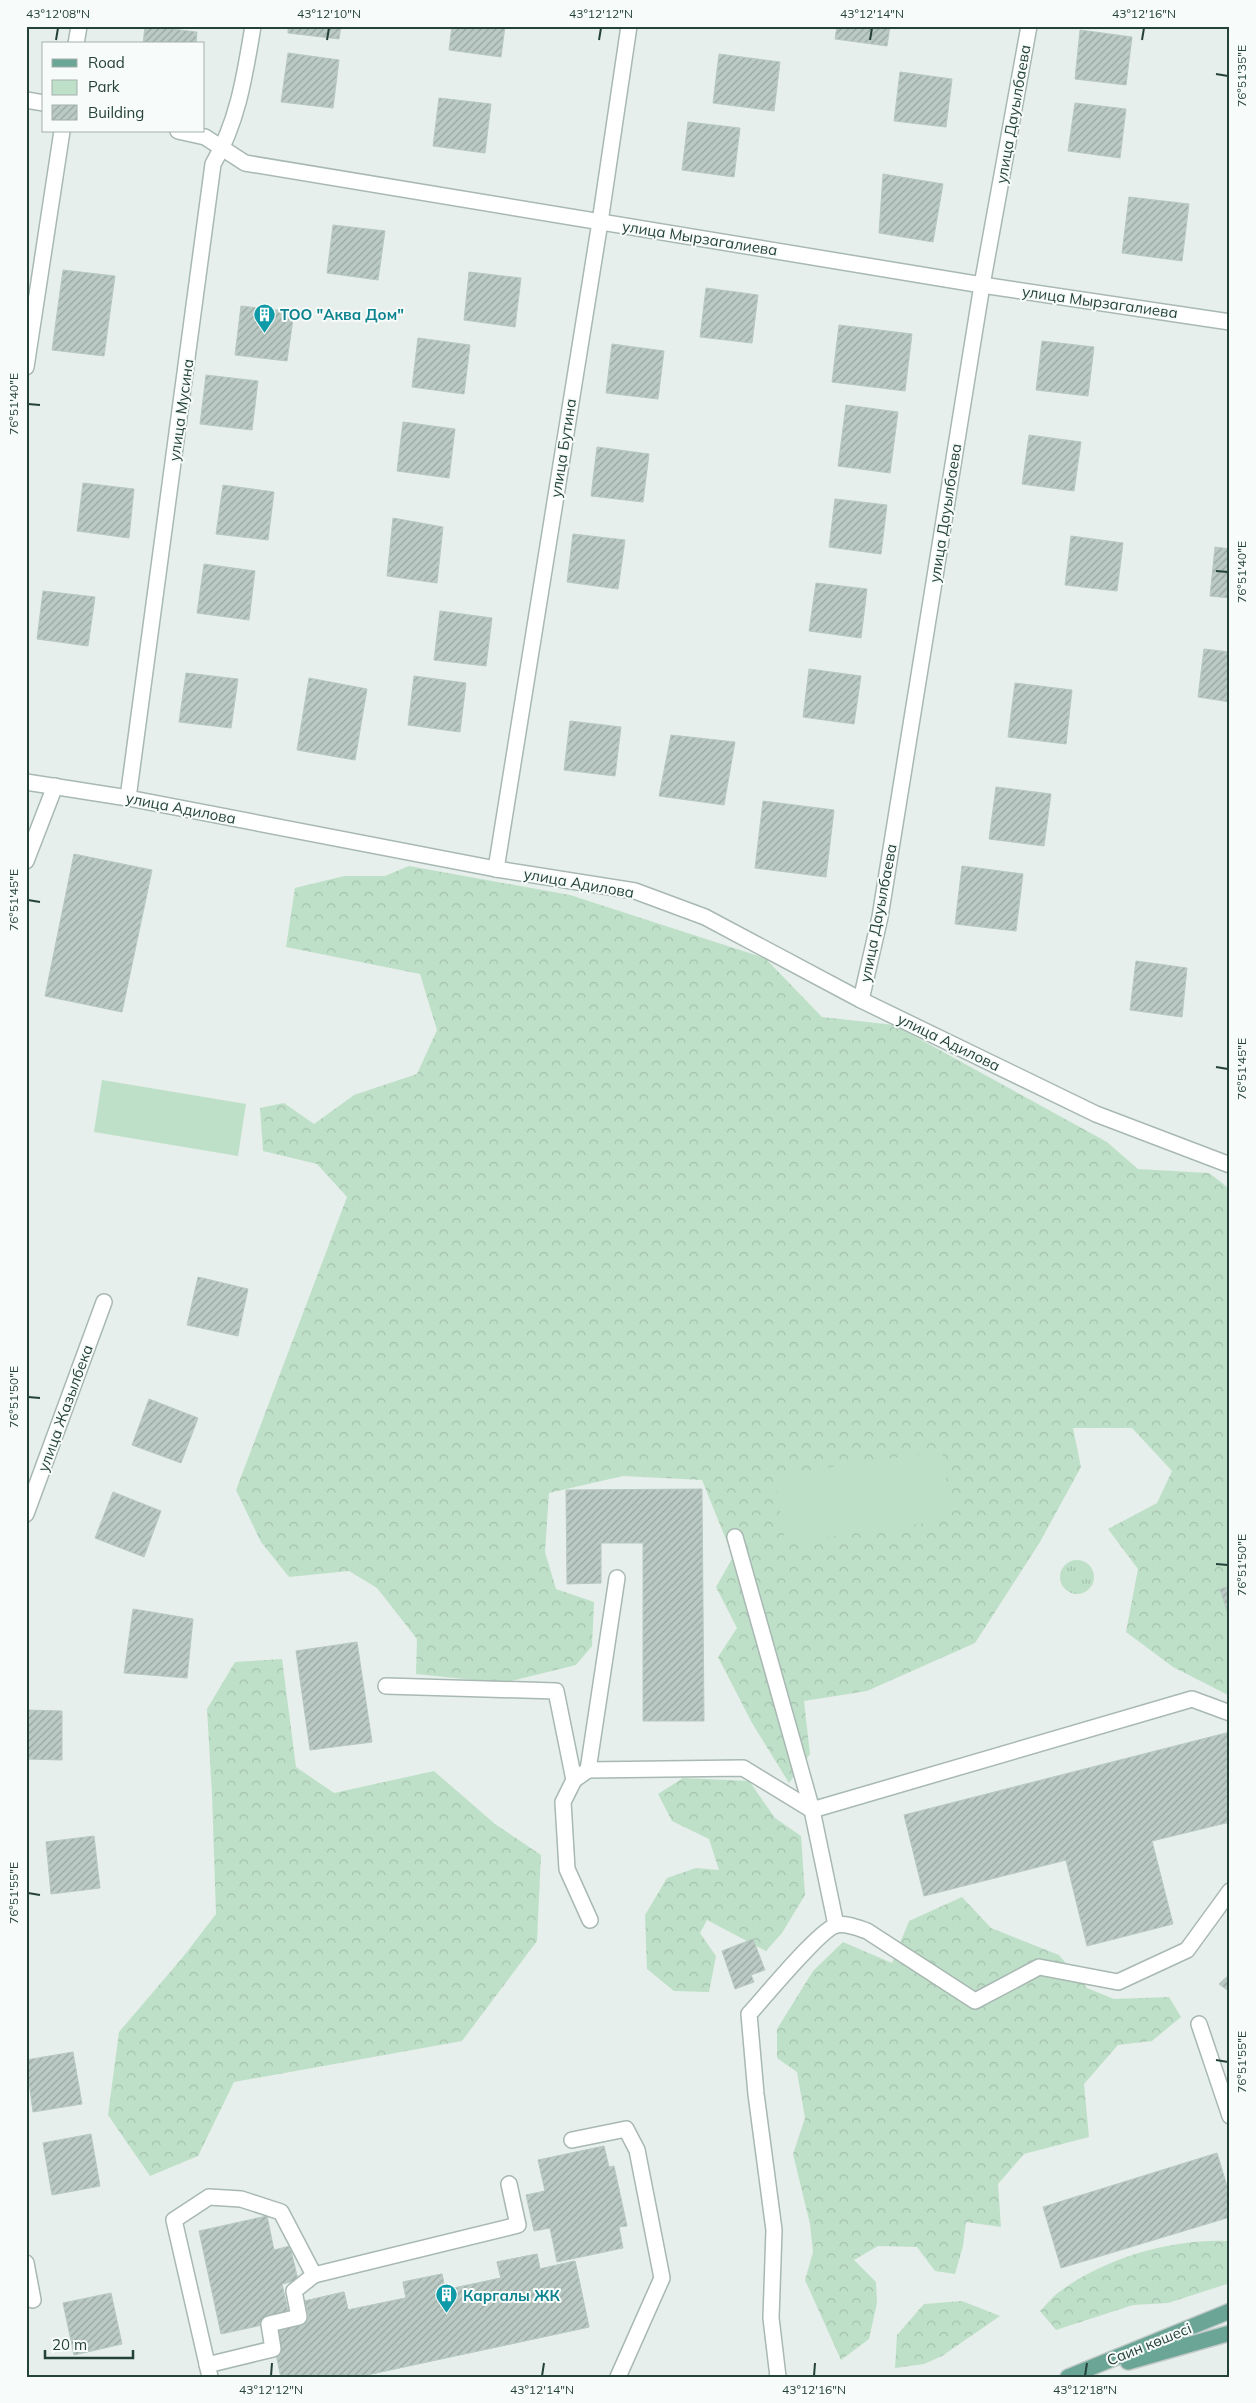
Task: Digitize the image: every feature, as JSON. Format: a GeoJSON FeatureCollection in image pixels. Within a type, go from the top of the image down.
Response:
{"type":"FeatureCollection","features":[{"type":"Feature","properties":{"kind":"main road","name":"Саин көшесі"},"geometry":{"type":"LineString","coordinates":[[1068,2377],[1230,2311]]}},
{"type":"Feature","properties":{"kind":"main road","name":"Саин көшесі"},"geometry":{"type":"LineString","coordinates":[[1073,2377],[1230,2333]]}},
{"type":"Feature","properties":{"kind":"street"},"geometry":{"type":"LineString","coordinates":[[76,42],[79,26]]}},
{"type":"Feature","properties":{"kind":"street","name":"улица Мусина"},"geometry":{"type":"LineString","coordinates":[[128,798],[213,164],[222,148],[241,94],[252,26]]}},
{"type":"Feature","properties":{"kind":"street","name":"улица Бутина"},"geometry":{"type":"LineString","coordinates":[[496,870],[600,222],[629,26]]}},
{"type":"Feature","properties":{"kind":"street","name":"улица Дауылбаева"},"geometry":{"type":"LineString","coordinates":[[861,1000],[880,917],[982,285],[1029,26]]}},
{"type":"Feature","properties":{"kind":"street"},"geometry":{"type":"LineString","coordinates":[[26,100],[42,104]]}},
{"type":"Feature","properties":{"kind":"street"},"geometry":{"type":"LineString","coordinates":[[26,367],[62,132]]}},
{"type":"Feature","properties":{"kind":"street","name":"улица Мырзагалиева"},"geometry":{"type":"LineString","coordinates":[[183,132],[206,137],[245,163],[982,285],[1230,322]]}},
{"type":"Feature","properties":{"kind":"street","name":"улица Адилова"},"geometry":{"type":"LineString","coordinates":[[26,782],[128,798],[496,870],[635,891],[705,917],[861,1000],[1096,1114],[1230,1165]]}},
{"type":"Feature","properties":{"kind":"street"},"geometry":{"type":"LineString","coordinates":[[26,861],[55,786]]}},
{"type":"Feature","properties":{"kind":"street","name":"улица Жазылбека"},"geometry":{"type":"LineString","coordinates":[[26,1514],[104,1302]]}},
{"type":"Feature","properties":{"kind":"street"},"geometry":{"type":"LineString","coordinates":[[735,1537],[812,1810],[836,1925]]}},
{"type":"Feature","properties":{"kind":"street"},"geometry":{"type":"LineString","coordinates":[[588,1770],[617,1578]]}},
{"type":"Feature","properties":{"kind":"street"},"geometry":{"type":"LineString","coordinates":[[386,1686],[556,1691],[574,1780]]}},
{"type":"Feature","properties":{"kind":"street"},"geometry":{"type":"LineString","coordinates":[[590,1920],[567,1869],[563,1802],[574,1780],[588,1770],[743,1768],[812,1810],[1192,1699],[1230,1713]]}},
{"type":"Feature","properties":{"kind":"street"},"geometry":{"type":"LineString","coordinates":[[778,2377],[771,2318],[774,2230],[756,2094],[749,2014],[821,1936],[836,1925],[850,1926],[868,1931],[975,2002],[1039,1967],[1118,1982],[1187,1950],[1230,1891]]}},
{"type":"Feature","properties":{"kind":"street"},"geometry":{"type":"LineString","coordinates":[[1199,2024],[1230,2116]]}},
{"type":"Feature","properties":{"kind":"street"},"geometry":{"type":"LineString","coordinates":[[572,2140],[626,2129],[637,2150],[656,2243],[662,2278],[618,2377]]}},
{"type":"Feature","properties":{"kind":"street"},"geometry":{"type":"LineString","coordinates":[[314,2274],[281,2212],[241,2199],[209,2197],[174,2220],[208,2371],[273,2349],[269,2324],[299,2317],[294,2291],[314,2274],[518,2225],[509,2184]]}},
{"type":"Feature","properties":{"kind":"street"},"geometry":{"type":"LineString","coordinates":[[26,2262],[33,2300]]}},
{"type":"Feature","properties":{"kind":"green space"},"geometry":{"type":"Polygon","coordinates":[[[409,866],[570,895],[765,958],[822,1017],[894,1025],[1107,1142],[1138,1169],[1209,1173],[1230,1189],[1230,1696],[1173,1667],[1126,1632],[1138,1569],[1108,1529],[1157,1503],[1172,1471],[1132,1428],[1073,1428],[1081,1467],[1040,1542],[975,1643],[867,1691],[804,1701],[810,1754],[789,1783],[752,1723],[718,1657],[737,1628],[716,1587],[733,1557],[702,1480],[623,1476],[549,1493],[545,1552],[556,1589],[594,1602],[592,1646],[576,1665],[503,1683],[416,1674],[417,1639],[377,1588],[349,1571],[289,1577],[261,1542],[236,1490],[347,1197],[317,1164],[263,1151],[260,1108],[284,1103],[314,1124],[354,1095],[417,1074],[437,1030],[420,974],[286,947],[295,888],[344,876],[385,876],[409,866]]]}},
{"type":"Feature","properties":{"kind":"green space"},"geometry":{"type":"Polygon","coordinates":[[[102,1080],[246,1104],[238,1156],[94,1132],[102,1080]]]}},
{"type":"Feature","properties":{"kind":"green space"},"geometry":{"type":"Polygon","coordinates":[[[942,1451],[952,1519],[785,1543],[775,1475],[942,1451]]]}},
{"type":"Feature","properties":{"kind":"green space"},"geometry":{"type":"Polygon","coordinates":[[[1077,1560],[1089,1565],[1094,1577],[1089,1589],[1077,1594],[1065,1589],[1060,1577],[1065,1565],[1077,1560]]]}},
{"type":"Feature","properties":{"kind":"green space"},"geometry":{"type":"Polygon","coordinates":[[[282,1659],[296,1767],[334,1793],[434,1771],[495,1824],[541,1855],[537,1941],[462,2041],[234,2082],[198,2156],[150,2176],[108,2115],[119,2032],[183,1957],[216,1914],[207,1709],[235,1662],[282,1659]]]}},
{"type":"Feature","properties":{"kind":"green space"},"geometry":{"type":"Polygon","coordinates":[[[683,1778],[749,1781],[775,1818],[801,1836],[805,1895],[782,1933],[766,1951],[707,1920],[700,1933],[716,1956],[709,1992],[674,1991],[647,1969],[645,1915],[667,1878],[696,1868],[719,1870],[709,1839],[672,1821],[658,1794],[683,1778]]]}},
{"type":"Feature","properties":{"kind":"green space"},"geometry":{"type":"Polygon","coordinates":[[[962,1897],[991,1928],[1059,1955],[1087,1988],[1114,1999],[1169,1997],[1181,2017],[1152,2041],[1118,2045],[1084,2084],[1089,2137],[1024,2154],[998,2184],[1001,2227],[966,2222],[963,2246],[955,2274],[935,2271],[917,2247],[878,2246],[854,2260],[876,2282],[877,2303],[869,2339],[841,2360],[805,2280],[813,2252],[810,2224],[793,2154],[805,2118],[797,2072],[777,2058],[777,2029],[813,1971],[843,1942],[892,1963],[909,1921],[962,1897]]]}},
{"type":"Feature","properties":{"kind":"green space"},"geometry":{"type":"Polygon","coordinates":[[[1230,2239],[1230,2283],[1168,2303],[1133,2305],[1056,2330],[1040,2311],[1056,2294],[1077,2280],[1118,2260],[1161,2247],[1206,2241],[1227,2241],[1230,2239]]]}},
{"type":"Feature","properties":{"kind":"green space"},"geometry":{"type":"Polygon","coordinates":[[[962,2301],[1000,2316],[942,2356],[924,2364],[895,2368],[897,2335],[924,2304],[962,2301]]]}},
{"type":"Feature","properties":{"kind":"building"},"geometry":{"type":"Polygon","coordinates":[[[145,26],[197,32],[196,42],[143,42],[145,26]]]}},
{"type":"Feature","properties":{"kind":"building"},"geometry":{"type":"Polygon","coordinates":[[[288,26],[341,26],[339,39],[288,33],[288,26]]]}},
{"type":"Feature","properties":{"kind":"building"},"geometry":{"type":"Polygon","coordinates":[[[452,26],[505,26],[501,57],[449,50],[452,26]]]}},
{"type":"Feature","properties":{"kind":"building"},"geometry":{"type":"Polygon","coordinates":[[[837,26],[890,26],[887,46],[835,39],[837,26]]]}},
{"type":"Feature","properties":{"kind":"building"},"geometry":{"type":"Polygon","coordinates":[[[1080,30],[1132,37],[1126,85],[1075,79],[1080,30]]]}},
{"type":"Feature","properties":{"kind":"building"},"geometry":{"type":"Polygon","coordinates":[[[288,53],[339,60],[333,108],[281,102],[288,53]]]}},
{"type":"Feature","properties":{"kind":"building"},"geometry":{"type":"Polygon","coordinates":[[[719,54],[780,62],[774,111],[713,103],[719,54]]]}},
{"type":"Feature","properties":{"kind":"building"},"geometry":{"type":"Polygon","coordinates":[[[900,72],[952,79],[946,127],[894,121],[900,72]]]}},
{"type":"Feature","properties":{"kind":"building"},"geometry":{"type":"Polygon","coordinates":[[[439,98],[491,104],[485,153],[433,146],[439,98]]]}},
{"type":"Feature","properties":{"kind":"building"},"geometry":{"type":"Polygon","coordinates":[[[1075,103],[1126,109],[1120,158],[1068,151],[1075,103]]]}},
{"type":"Feature","properties":{"kind":"building"},"geometry":{"type":"Polygon","coordinates":[[[688,122],[740,128],[734,177],[682,170],[688,122]]]}},
{"type":"Feature","properties":{"kind":"building"},"geometry":{"type":"Polygon","coordinates":[[[883,174],[943,184],[933,242],[879,233],[883,174]]]}},
{"type":"Feature","properties":{"kind":"building"},"geometry":{"type":"Polygon","coordinates":[[[1129,197],[1189,204],[1182,261],[1122,253],[1129,197]]]}},
{"type":"Feature","properties":{"kind":"building"},"geometry":{"type":"Polygon","coordinates":[[[333,225],[385,231],[378,280],[327,273],[333,225]]]}},
{"type":"Feature","properties":{"kind":"building"},"geometry":{"type":"Polygon","coordinates":[[[63,270],[115,276],[104,356],[52,350],[63,270]]]}},
{"type":"Feature","properties":{"kind":"building"},"geometry":{"type":"Polygon","coordinates":[[[469,272],[521,278],[515,327],[464,320],[469,272]]]}},
{"type":"Feature","properties":{"kind":"building"},"geometry":{"type":"Polygon","coordinates":[[[706,288],[758,295],[752,343],[700,337],[706,288]]]}},
{"type":"Feature","properties":{"kind":"building","name":"ТОО \"Аква Дом\""},"geometry":{"type":"Polygon","coordinates":[[[241,306],[294,312],[287,361],[235,355],[241,306]]]}},
{"type":"Feature","properties":{"kind":"building"},"geometry":{"type":"Polygon","coordinates":[[[839,325],[912,334],[905,391],[832,382],[839,325]]]}},
{"type":"Feature","properties":{"kind":"building"},"geometry":{"type":"Polygon","coordinates":[[[418,338],[470,345],[464,394],[412,387],[418,338]]]}},
{"type":"Feature","properties":{"kind":"building"},"geometry":{"type":"Polygon","coordinates":[[[1042,341],[1094,347],[1088,396],[1036,390],[1042,341]]]}},
{"type":"Feature","properties":{"kind":"building"},"geometry":{"type":"Polygon","coordinates":[[[612,344],[664,351],[658,399],[606,393],[612,344]]]}},
{"type":"Feature","properties":{"kind":"building"},"geometry":{"type":"Polygon","coordinates":[[[206,375],[258,381],[252,430],[200,424],[206,375]]]}},
{"type":"Feature","properties":{"kind":"building"},"geometry":{"type":"Polygon","coordinates":[[[846,405],[898,412],[890,473],[838,466],[846,405]]]}},
{"type":"Feature","properties":{"kind":"building"},"geometry":{"type":"Polygon","coordinates":[[[403,422],[455,429],[449,478],[397,471],[403,422]]]}},
{"type":"Feature","properties":{"kind":"building"},"geometry":{"type":"Polygon","coordinates":[[[1029,435],[1081,442],[1074,491],[1022,484],[1029,435]]]}},
{"type":"Feature","properties":{"kind":"building"},"geometry":{"type":"Polygon","coordinates":[[[597,447],[649,454],[643,502],[591,496],[597,447]]]}},
{"type":"Feature","properties":{"kind":"building"},"geometry":{"type":"Polygon","coordinates":[[[83,483],[134,489],[129,538],[77,531],[83,483]]]}},
{"type":"Feature","properties":{"kind":"building"},"geometry":{"type":"Polygon","coordinates":[[[223,485],[274,492],[268,540],[216,534],[223,485]]]}},
{"type":"Feature","properties":{"kind":"building"},"geometry":{"type":"Polygon","coordinates":[[[835,499],[887,505],[881,554],[829,547],[835,499]]]}},
{"type":"Feature","properties":{"kind":"building"},"geometry":{"type":"Polygon","coordinates":[[[393,518],[443,527],[437,583],[387,576],[393,518]]]}},
{"type":"Feature","properties":{"kind":"building"},"geometry":{"type":"Polygon","coordinates":[[[573,534],[625,540],[618,589],[567,582],[573,534]]]}},
{"type":"Feature","properties":{"kind":"building"},"geometry":{"type":"Polygon","coordinates":[[[1071,536],[1123,543],[1117,591],[1065,585],[1071,536]]]}},
{"type":"Feature","properties":{"kind":"building"},"geometry":{"type":"Polygon","coordinates":[[[1215,547],[1230,549],[1230,598],[1210,596],[1215,547]]]}},
{"type":"Feature","properties":{"kind":"building"},"geometry":{"type":"Polygon","coordinates":[[[204,564],[255,571],[249,620],[197,613],[204,564]]]}},
{"type":"Feature","properties":{"kind":"building"},"geometry":{"type":"Polygon","coordinates":[[[816,583],[867,589],[861,638],[809,631],[816,583]]]}},
{"type":"Feature","properties":{"kind":"building"},"geometry":{"type":"Polygon","coordinates":[[[43,591],[95,597],[88,646],[37,639],[43,591]]]}},
{"type":"Feature","properties":{"kind":"building"},"geometry":{"type":"Polygon","coordinates":[[[440,611],[492,618],[486,666],[434,660],[440,611]]]}},
{"type":"Feature","properties":{"kind":"building"},"geometry":{"type":"Polygon","coordinates":[[[1204,649],[1230,652],[1230,702],[1198,697],[1204,649]]]}},
{"type":"Feature","properties":{"kind":"building"},"geometry":{"type":"Polygon","coordinates":[[[809,669],[861,676],[854,724],[803,717],[809,669]]]}},
{"type":"Feature","properties":{"kind":"building"},"geometry":{"type":"Polygon","coordinates":[[[186,673],[238,679],[231,728],[179,722],[186,673]]]}},
{"type":"Feature","properties":{"kind":"building"},"geometry":{"type":"Polygon","coordinates":[[[414,676],[466,683],[460,732],[408,725],[414,676]]]}},
{"type":"Feature","properties":{"kind":"building"},"geometry":{"type":"Polygon","coordinates":[[[309,678],[367,689],[355,760],[297,750],[309,678]]]}},
{"type":"Feature","properties":{"kind":"building"},"geometry":{"type":"Polygon","coordinates":[[[1015,683],[1072,690],[1066,744],[1008,737],[1015,683]]]}},
{"type":"Feature","properties":{"kind":"building"},"geometry":{"type":"Polygon","coordinates":[[[570,721],[621,727],[615,776],[564,770],[570,721]]]}},
{"type":"Feature","properties":{"kind":"building"},"geometry":{"type":"Polygon","coordinates":[[[671,735],[735,742],[724,805],[659,796],[671,735]]]}},
{"type":"Feature","properties":{"kind":"building"},"geometry":{"type":"Polygon","coordinates":[[[996,787],[1051,794],[1044,846],[989,839],[996,787]]]}},
{"type":"Feature","properties":{"kind":"building"},"geometry":{"type":"Polygon","coordinates":[[[763,801],[834,810],[826,877],[755,868],[763,801]]]}},
{"type":"Feature","properties":{"kind":"building"},"geometry":{"type":"Polygon","coordinates":[[[74,854],[152,870],[122,1012],[45,996],[74,854]]]}},
{"type":"Feature","properties":{"kind":"building"},"geometry":{"type":"Polygon","coordinates":[[[962,866],[1023,874],[1016,931],[955,924],[962,866]]]}},
{"type":"Feature","properties":{"kind":"building"},"geometry":{"type":"Polygon","coordinates":[[[1136,961],[1187,968],[1182,1017],[1130,1010],[1136,961]]]}},
{"type":"Feature","properties":{"kind":"building"},"geometry":{"type":"Polygon","coordinates":[[[198,1277],[248,1289],[238,1336],[187,1325],[198,1277]]]}},
{"type":"Feature","properties":{"kind":"building"},"geometry":{"type":"Polygon","coordinates":[[[149,1399],[198,1418],[181,1463],[132,1445],[149,1399]]]}},
{"type":"Feature","properties":{"kind":"building"},"geometry":{"type":"Polygon","coordinates":[[[702,1489],[704,1721],[643,1721],[643,1543],[601,1543],[601,1583],[567,1584],[566,1490],[702,1489]]]}},
{"type":"Feature","properties":{"kind":"building"},"geometry":{"type":"Polygon","coordinates":[[[113,1492],[161,1511],[144,1557],[95,1538],[113,1492]]]}},
{"type":"Feature","properties":{"kind":"building"},"geometry":{"type":"Polygon","coordinates":[[[1230,1586],[1230,1620],[1220,1589],[1230,1586]]]}},
{"type":"Feature","properties":{"kind":"building"},"geometry":{"type":"Polygon","coordinates":[[[133,1609],[193,1619],[187,1678],[124,1673],[133,1609]]]}},
{"type":"Feature","properties":{"kind":"building"},"geometry":{"type":"Polygon","coordinates":[[[357,1642],[372,1742],[310,1750],[296,1651],[357,1642]]]}},
{"type":"Feature","properties":{"kind":"building"},"geometry":{"type":"Polygon","coordinates":[[[26,1710],[62,1711],[62,1760],[26,1759],[26,1710]]]}},
{"type":"Feature","properties":{"kind":"building"},"geometry":{"type":"Polygon","coordinates":[[[1230,1732],[1230,1822],[1152,1841],[1173,1924],[1087,1946],[1066,1860],[924,1896],[904,1815],[1230,1732]]]}},
{"type":"Feature","properties":{"kind":"building"},"geometry":{"type":"Polygon","coordinates":[[[94,1836],[100,1888],[51,1894],[46,1842],[94,1836]]]}},
{"type":"Feature","properties":{"kind":"building"},"geometry":{"type":"Polygon","coordinates":[[[753,1939],[765,1970],[751,1975],[754,1982],[735,1989],[722,1951],[753,1939]]]}},
{"type":"Feature","properties":{"kind":"building"},"geometry":{"type":"Polygon","coordinates":[[[1230,1974],[1230,1992],[1219,1984],[1230,1974]]]}},
{"type":"Feature","properties":{"kind":"building"},"geometry":{"type":"Polygon","coordinates":[[[73,2052],[82,2104],[33,2112],[26,2060],[73,2052]]]}},
{"type":"Feature","properties":{"kind":"building"},"geometry":{"type":"Polygon","coordinates":[[[91,2134],[100,2186],[52,2195],[43,2143],[91,2134]]]}},
{"type":"Feature","properties":{"kind":"building"},"geometry":{"type":"Polygon","coordinates":[[[604,2146],[609,2167],[614,2166],[627,2226],[619,2227],[623,2248],[557,2262],[550,2228],[534,2231],[526,2195],[545,2191],[538,2160],[604,2146]]]}},
{"type":"Feature","properties":{"kind":"building"},"geometry":{"type":"Polygon","coordinates":[[[1217,2153],[1230,2196],[1230,2217],[1061,2268],[1043,2207],[1217,2153]]]}},
{"type":"Feature","properties":{"kind":"building"},"geometry":{"type":"Polygon","coordinates":[[[267,2216],[274,2250],[290,2246],[298,2280],[282,2284],[290,2319],[221,2334],[199,2231],[267,2216]]]}},
{"type":"Feature","properties":{"kind":"building","name":"Каргалы ЖК"},"geometry":{"type":"Polygon","coordinates":[[[537,2254],[540,2269],[575,2261],[589,2327],[357,2377],[281,2377],[270,2325],[309,2317],[305,2301],[344,2292],[348,2310],[406,2298],[403,2282],[442,2274],[445,2290],[501,2278],[497,2262],[537,2254]]]}},
{"type":"Feature","properties":{"kind":"building","name":"Каргалы ЖК"},"geometry":{"type":"Polygon","coordinates":[[[537,2254],[540,2269],[575,2261],[589,2327],[357,2377],[281,2377],[270,2325],[309,2317],[305,2301],[344,2292],[348,2310],[406,2298],[403,2282],[442,2274],[445,2290],[501,2278],[497,2262],[537,2254]]]}},
{"type":"Feature","properties":{"kind":"building"},"geometry":{"type":"Polygon","coordinates":[[[111,2293],[122,2344],[74,2355],[63,2303],[111,2293]]]}},
{"type":"Feature","properties":{"kind":"place","name":"ТОО \"Аква Дом\""},"geometry":{"type":"Point","coordinates":[264,333]}},
{"type":"Feature","properties":{"kind":"place","name":"Каргалы ЖК"},"geometry":{"type":"Point","coordinates":[447,2314]}}]}
